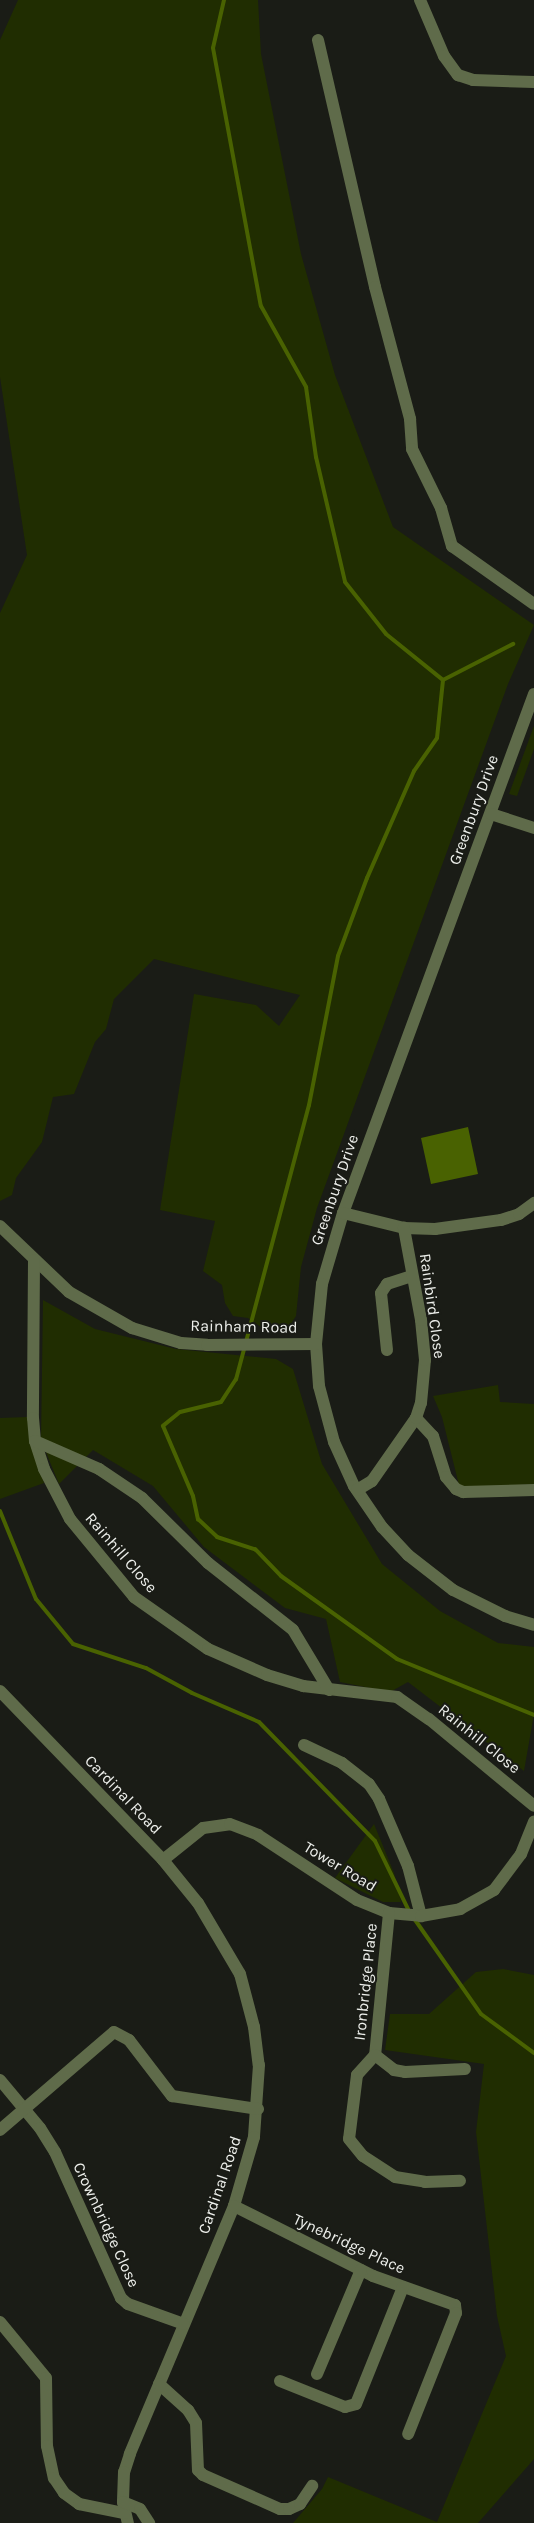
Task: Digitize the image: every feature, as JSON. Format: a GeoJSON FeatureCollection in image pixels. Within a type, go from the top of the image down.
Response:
{"type":"FeatureCollection","features":[{"type":"Feature","properties":{"kind":"street"},"geometry":{"type":"LineString","coordinates":[[420,0],[444,56],[458,75],[473,80],[534,82]]}},
{"type":"Feature","properties":{"kind":"street"},"geometry":{"type":"LineString","coordinates":[[318,40],[375,286],[410,419],[412,449],[441,508],[452,546],[534,604]]}},
{"type":"Feature","properties":{"kind":"street","name":"Greenbury Drive"},"geometry":{"type":"LineString","coordinates":[[534,694],[343,1213],[322,1284],[316,1344],[325,1413],[334,1442],[357,1490],[382,1527],[430,1573],[476,1603],[534,1624]]}},
{"type":"Feature","properties":{"kind":"street"},"geometry":{"type":"LineString","coordinates":[[491,814],[534,828]]}},
{"type":"Feature","properties":{"kind":"street"},"geometry":{"type":"LineString","coordinates":[[343,1213],[404,1228],[435,1229],[481,1224],[519,1214],[534,1203]]}},
{"type":"Feature","properties":{"kind":"street","name":"Rainham Road"},"geometry":{"type":"LineString","coordinates":[[0,1226],[69,1292],[108,1317],[158,1337],[207,1345],[316,1344]]}},
{"type":"Feature","properties":{"kind":"street","name":"Rainbird Close"},"geometry":{"type":"LineString","coordinates":[[357,1490],[372,1481],[416,1418],[424,1384],[425,1360],[404,1228]]}},
{"type":"Feature","properties":{"kind":"street","name":"Rainhill Close"},"geometry":{"type":"LineString","coordinates":[[34,1260],[33,1418],[36,1441],[44,1469],[70,1519],[134,1597],[208,1649],[267,1676],[329,1690],[397,1697],[429,1719],[534,1806]]}},
{"type":"Feature","properties":{"kind":"street"},"geometry":{"type":"LineString","coordinates":[[387,1350],[381,1293],[387,1284],[412,1276]]}},
{"type":"Feature","properties":{"kind":"street"},"geometry":{"type":"LineString","coordinates":[[416,1418],[433,1436],[446,1477],[456,1490],[463,1492],[534,1490]]}},
{"type":"Feature","properties":{"kind":"street"},"geometry":{"type":"LineString","coordinates":[[36,1441],[99,1469],[142,1498],[208,1563],[293,1630],[329,1690]]}},
{"type":"Feature","properties":{"kind":"street","name":"Cardinal Road"},"geometry":{"type":"LineString","coordinates":[[0,1692],[163,1860],[198,1903],[240,1974],[254,2027],[259,2065],[258,2109],[254,2137],[234,2206],[130,2454],[124,2472],[125,2512]]}},
{"type":"Feature","properties":{"kind":"street"},"geometry":{"type":"LineString","coordinates":[[304,1745],[342,1763],[368,1784],[379,1799],[408,1866],[421,1916]]}},
{"type":"Feature","properties":{"kind":"street","name":"Tower Road"},"geometry":{"type":"LineString","coordinates":[[163,1860],[188,1837],[203,1828],[230,1824],[258,1835],[357,1900],[389,1913],[421,1916],[460,1908],[494,1890],[521,1854],[534,1821]]}},
{"type":"Feature","properties":{"kind":"street","name":"Ironbridge Place"},"geometry":{"type":"LineString","coordinates":[[389,1913],[375,2055],[357,2075],[348,2127],[354,2148],[395,2177],[425,2182],[460,2181]]}},
{"type":"Feature","properties":{"kind":"street"},"geometry":{"type":"LineString","coordinates":[[0,2130],[114,2032],[128,2040],[172,2096],[258,2109]]}},
{"type":"Feature","properties":{"kind":"street","name":"Ironbridge Place"},"geometry":{"type":"LineString","coordinates":[[375,2055],[394,2070],[405,2072],[465,2069]]}},
{"type":"Feature","properties":{"kind":"street","name":"Crownbridge Close"},"geometry":{"type":"LineString","coordinates":[[0,2080],[25,2109],[54,2152],[121,2298],[128,2304],[184,2324]]}},
{"type":"Feature","properties":{"kind":"street","name":"Tynebridge Place"},"geometry":{"type":"LineString","coordinates":[[234,2206],[361,2270],[455,2305],[453,2321],[408,2434]]}},
{"type":"Feature","properties":{"kind":"street"},"geometry":{"type":"LineString","coordinates":[[317,2374],[361,2270]]}},
{"type":"Feature","properties":{"kind":"street"},"geometry":{"type":"LineString","coordinates":[[280,2381],[352,2407],[403,2287]]}},
{"type":"Feature","properties":{"kind":"street"},"geometry":{"type":"LineString","coordinates":[[0,2322],[46,2378],[47,2446],[54,2478],[64,2493],[79,2504],[125,2512],[140,2509],[149,2523]]}},
{"type":"Feature","properties":{"kind":"street"},"geometry":{"type":"LineString","coordinates":[[159,2384],[188,2410],[196,2423],[198,2470],[203,2475],[280,2509],[289,2510],[300,2504],[312,2486]]}},
{"type":"Feature","properties":{"kind":"shaded area"},"geometry":{"type":"Polygon","coordinates":[[[18,0],[258,0],[261,54],[301,254],[335,375],[393,527],[534,625],[508,684],[317,1208],[301,1267],[296,1316],[287,1330],[264,1329],[248,1318],[233,1316],[225,1303],[222,1285],[203,1271],[215,1221],[160,1210],[194,994],[256,1005],[279,1026],[300,995],[154,959],[114,999],[106,1029],[95,1042],[74,1094],[53,1097],[42,1142],[16,1178],[12,1195],[0,1201],[0,613],[27,555],[0,377],[0,40],[18,0]]]}},
{"type":"Feature","properties":{"kind":"shaded area"},"geometry":{"type":"Polygon","coordinates":[[[534,726],[534,749],[517,796],[509,794],[534,726]]]}},
{"type":"Feature","properties":{"kind":"shaded area"},"geometry":{"type":"Polygon","coordinates":[[[468,1127],[478,1174],[431,1184],[421,1138],[468,1127]]]}},
{"type":"Feature","properties":{"kind":"shaded area"},"geometry":{"type":"Polygon","coordinates":[[[43,1300],[95,1329],[176,1349],[276,1359],[293,1369],[322,1464],[382,1564],[440,1611],[498,1643],[534,1647],[534,1714],[524,1771],[408,1682],[390,1692],[340,1682],[326,1619],[285,1608],[204,1547],[153,1486],[93,1450],[59,1484],[41,1440],[43,1300]]]}},
{"type":"Feature","properties":{"kind":"shaded area"},"geometry":{"type":"Polygon","coordinates":[[[498,1385],[500,1402],[534,1404],[534,1484],[470,1488],[459,1485],[442,1417],[433,1396],[498,1385]]]}},
{"type":"Feature","properties":{"kind":"shaded area"},"geometry":{"type":"Polygon","coordinates":[[[28,1417],[30,1440],[44,1483],[0,1499],[0,1418],[28,1417]]]}},
{"type":"Feature","properties":{"kind":"shaded area"},"geometry":{"type":"Polygon","coordinates":[[[374,1824],[394,1873],[401,1902],[383,1902],[335,1878],[374,1824]]]}},
{"type":"Feature","properties":{"kind":"shaded area"},"geometry":{"type":"Polygon","coordinates":[[[503,1969],[534,1975],[534,2459],[478,2523],[293,2523],[322,2489],[328,2477],[437,2522],[506,2356],[497,2316],[476,2132],[484,2064],[385,2050],[390,2014],[429,2014],[476,1972],[503,1969]]]}},
{"type":"Feature","properties":{"kind":"waterway"},"geometry":{"type":"LineString","coordinates":[[224,0],[213,48],[261,306],[306,387],[316,457],[345,582],[386,634],[443,680],[437,738],[414,771],[367,878],[338,956],[309,1105],[236,1379],[221,1402],[180,1412],[163,1426],[193,1496],[198,1519],[217,1537],[255,1549],[281,1576],[397,1659],[534,1715]]}},
{"type":"Feature","properties":{"kind":"waterway"},"geometry":{"type":"LineString","coordinates":[[443,680],[513,644]]}},
{"type":"Feature","properties":{"kind":"waterway"},"geometry":{"type":"LineString","coordinates":[[0,1511],[36,1599],[73,1644],[146,1668],[192,1693],[259,1722],[375,1841],[409,1911]]}},
{"type":"Feature","properties":{"kind":"waterway"},"geometry":{"type":"LineString","coordinates":[[413,1917],[481,2014],[534,2053]]}}]}
